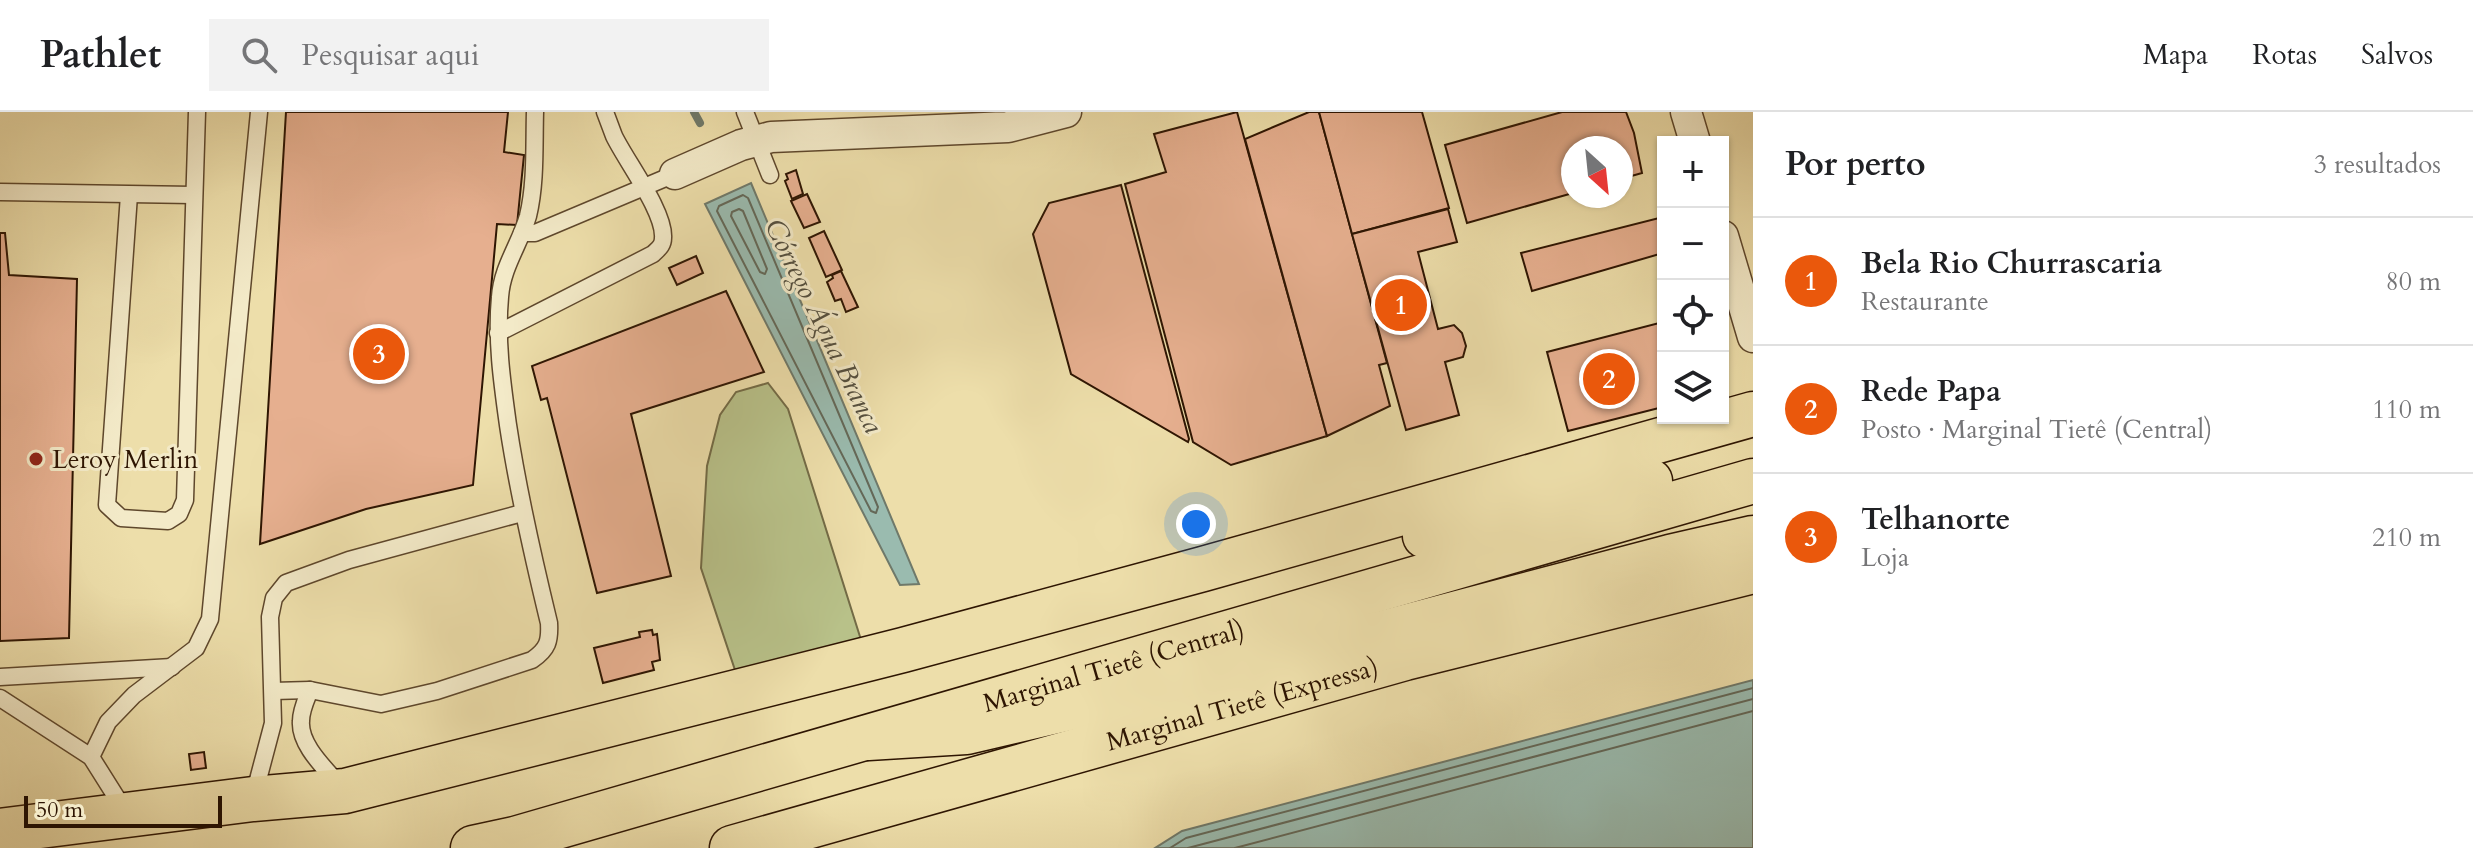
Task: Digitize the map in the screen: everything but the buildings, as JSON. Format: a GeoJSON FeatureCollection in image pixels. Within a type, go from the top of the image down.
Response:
{"type":"FeatureCollection","features":[{"type":"Feature","properties":{"kind":"highway"},"geometry":{"type":"LineString","coordinates":[[0,831],[253,799],[345,791],[887,654],[1203,569],[1753,414]]}},
{"type":"Feature","properties":{"kind":"highway"},"geometry":{"type":"LineString","coordinates":[[1203,569],[1315,563],[1753,455]]}},
{"type":"Feature","properties":{"kind":"highway","name":"Marginal Tietê (Central)"},"geometry":{"type":"LineString","coordinates":[[473,848],[515,839],[868,738],[1753,481]]}},
{"type":"Feature","properties":{"kind":"highway"},"geometry":{"type":"LineString","coordinates":[[868,738],[966,732],[1322,649],[1753,538]]}},
{"type":"Feature","properties":{"kind":"highway","name":"Marginal Tietê (Expressa)"},"geometry":{"type":"LineString","coordinates":[[732,848],[1405,658],[1753,571]]}},
{"type":"Feature","properties":{"kind":"street"},"geometry":{"type":"LineString","coordinates":[[675,174],[757,140],[1066,112]]}},
{"type":"Feature","properties":{"kind":"street"},"geometry":{"type":"LineString","coordinates":[[1686,112],[1693,136]]}},
{"type":"Feature","properties":{"kind":"street"},"geometry":{"type":"LineString","coordinates":[[1729,256],[1753,337]]}},
{"type":"Feature","properties":{"kind":"lane"},"geometry":{"type":"LineString","coordinates":[[129,195],[107,505],[121,518],[168,521],[179,514],[185,500],[197,112]]}},
{"type":"Feature","properties":{"kind":"lane"},"geometry":{"type":"LineString","coordinates":[[91,757],[108,722],[134,695],[196,648],[210,619],[259,112]]}},
{"type":"Feature","properties":{"kind":"lane"},"geometry":{"type":"LineString","coordinates":[[273,691],[310,690],[381,704],[449,687],[532,660],[544,652],[550,640],[549,623],[522,513],[500,369],[498,333],[500,292],[508,260],[522,233],[531,198],[535,112]]}},
{"type":"Feature","properties":{"kind":"lane"},"geometry":{"type":"LineString","coordinates":[[498,333],[653,254],[662,245],[664,235],[644,187],[614,136],[605,112]]}},
{"type":"Feature","properties":{"kind":"lane"},"geometry":{"type":"LineString","coordinates":[[745,112],[770,175]]}},
{"type":"Feature","properties":{"kind":"lane"},"geometry":{"type":"LineString","coordinates":[[522,233],[535,233],[675,174]]}},
{"type":"Feature","properties":{"kind":"lane"},"geometry":{"type":"LineString","coordinates":[[0,192],[193,195]]}},
{"type":"Feature","properties":{"kind":"lane"},"geometry":{"type":"LineString","coordinates":[[253,799],[273,723],[270,617],[274,598],[286,583],[349,560],[522,513]]}},
{"type":"Feature","properties":{"kind":"lane"},"geometry":{"type":"LineString","coordinates":[[0,677],[173,667]]}},
{"type":"Feature","properties":{"kind":"lane"},"geometry":{"type":"LineString","coordinates":[[310,690],[300,723],[303,735],[318,760],[345,791]]}},
{"type":"Feature","properties":{"kind":"lane"},"geometry":{"type":"LineString","coordinates":[[0,698],[91,757],[128,816]]}},
{"type":"Feature","properties":{"kind":"green space"},"geometry":{"type":"Polygon","coordinates":[[[768,383],[788,409],[862,643],[736,673],[701,568],[707,466],[720,415],[736,392],[768,383]]]}},
{"type":"Feature","properties":{"kind":"water"},"geometry":{"type":"Polygon","coordinates":[[[751,183],[919,584],[900,585],[705,204],[751,183]]]}},
{"type":"Feature","properties":{"kind":"water"},"geometry":{"type":"Polygon","coordinates":[[[1753,680],[1753,848],[1155,848],[1182,831],[1753,680]]]}},
{"type":"Feature","properties":{"kind":"waterway","name":"Córrego Água Branca"},"geometry":{"type":"LineString","coordinates":[[694,112],[700,123]]}},
{"type":"Feature","properties":{"kind":"place","name":"Bela Rio Churrascaria"},"geometry":{"type":"Point","coordinates":[1401,305]}},
{"type":"Feature","properties":{"kind":"place","name":"Telhanorte"},"geometry":{"type":"Point","coordinates":[379,354]}},
{"type":"Feature","properties":{"kind":"place","name":"Rede Papa"},"geometry":{"type":"Point","coordinates":[1609,379]}},
{"type":"Feature","properties":{"kind":"place","name":"Leroy Merlin"},"geometry":{"type":"Point","coordinates":[36,459]}}]}
